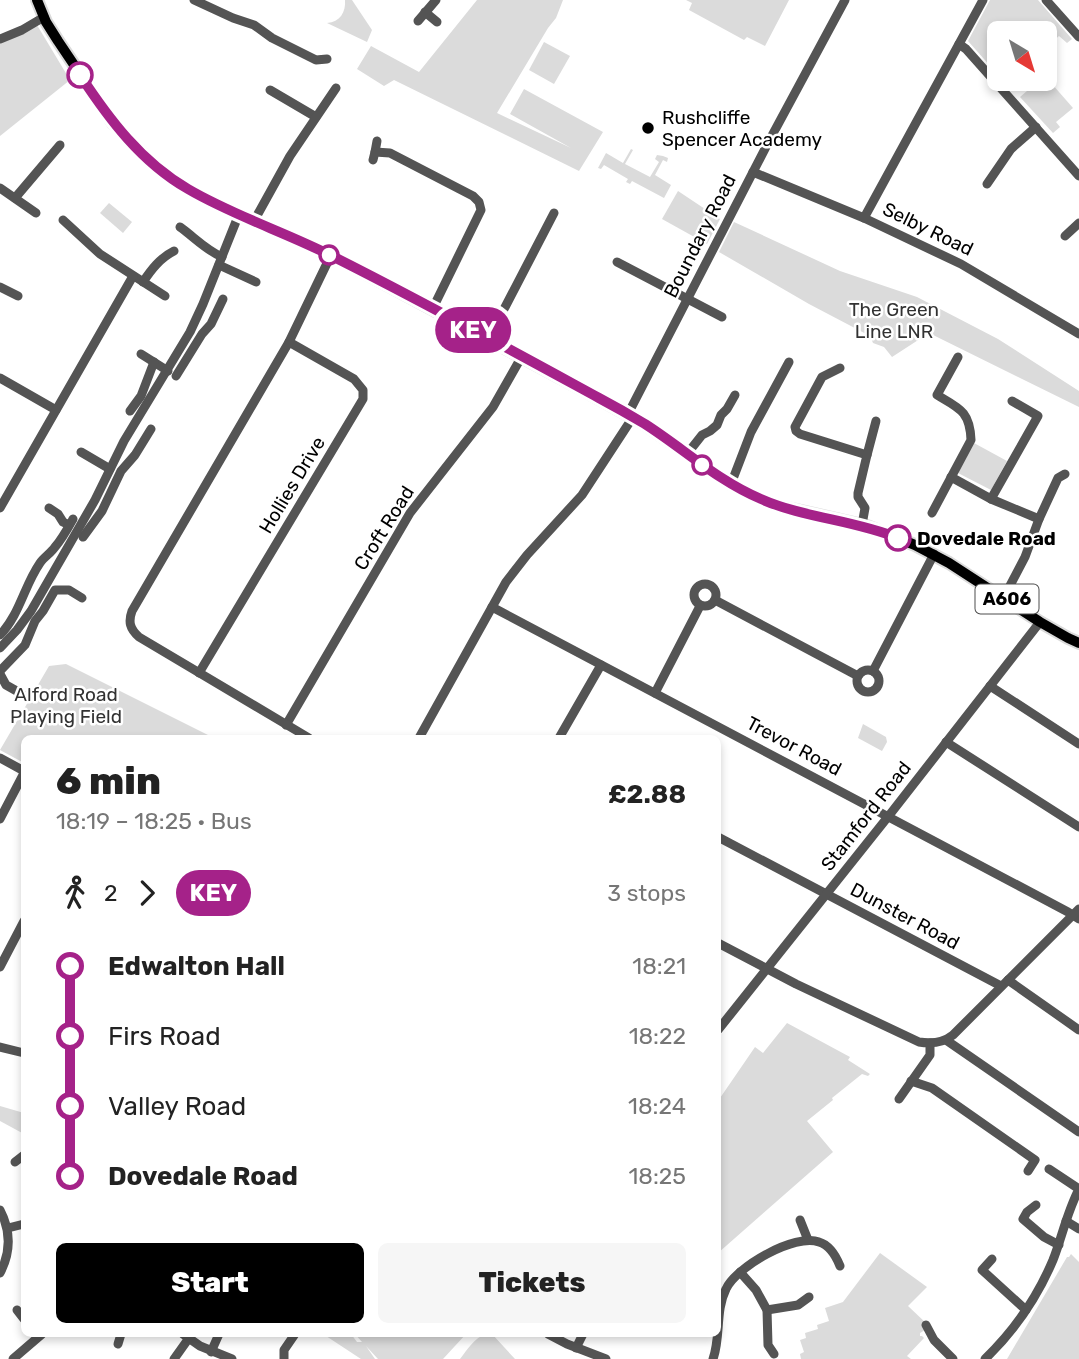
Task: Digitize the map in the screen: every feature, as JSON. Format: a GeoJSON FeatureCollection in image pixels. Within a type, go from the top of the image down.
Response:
{"type":"FeatureCollection","features":[{"type":"Feature","properties":{"kind":"main road","name":"A606"},"geometry":{"type":"LineString","coordinates":[[37,0],[58,41],[127,139],[180,185],[211,202],[331,255],[489,338],[630,416],[731,484],[760,499],[862,525],[934,554],[1040,622],[1079,643]]}},
{"type":"Feature","properties":{"kind":"street"},"geometry":{"type":"LineString","coordinates":[[194,0],[233,18],[254,24],[272,38],[316,60],[327,59]]}},
{"type":"Feature","properties":{"kind":"street"},"geometry":{"type":"LineString","coordinates":[[418,21],[436,0]]}},
{"type":"Feature","properties":{"kind":"street","name":"Boundary Road"},"geometry":{"type":"LineString","coordinates":[[421,735],[506,582],[582,495],[630,416],[753,172],[845,0]]}},
{"type":"Feature","properties":{"kind":"street"},"geometry":{"type":"LineString","coordinates":[[864,218],[983,0]]}},
{"type":"Feature","properties":{"kind":"street"},"geometry":{"type":"LineString","coordinates":[[1046,0],[1079,37]]}},
{"type":"Feature","properties":{"kind":"street"},"geometry":{"type":"LineString","coordinates":[[425,12],[437,22]]}},
{"type":"Feature","properties":{"kind":"street"},"geometry":{"type":"LineString","coordinates":[[0,39],[44,17]]}},
{"type":"Feature","properties":{"kind":"street"},"geometry":{"type":"LineString","coordinates":[[959,44],[1079,176]]}},
{"type":"Feature","properties":{"kind":"street"},"geometry":{"type":"LineString","coordinates":[[254,221],[290,156],[336,88]]}},
{"type":"Feature","properties":{"kind":"street"},"geometry":{"type":"LineString","coordinates":[[270,90],[316,117]]}},
{"type":"Feature","properties":{"kind":"street"},"geometry":{"type":"LineString","coordinates":[[987,184],[1011,149],[1036,127]]}},
{"type":"Feature","properties":{"kind":"street"},"geometry":{"type":"LineString","coordinates":[[377,141],[374,156],[390,153],[473,196],[479,202],[481,210],[433,308]]}},
{"type":"Feature","properties":{"kind":"street"},"geometry":{"type":"LineString","coordinates":[[15,198],[60,145]]}},
{"type":"Feature","properties":{"kind":"street","name":"Selby Road"},"geometry":{"type":"LineString","coordinates":[[753,172],[864,218],[961,264],[1079,334]]}},
{"type":"Feature","properties":{"kind":"street"},"geometry":{"type":"LineString","coordinates":[[0,188],[36,213]]}},
{"type":"Feature","properties":{"kind":"street"},"geometry":{"type":"LineString","coordinates":[[489,338],[554,213]]}},
{"type":"Feature","properties":{"kind":"street"},"geometry":{"type":"LineString","coordinates":[[172,374],[239,214]]}},
{"type":"Feature","properties":{"kind":"street"},"geometry":{"type":"LineString","coordinates":[[63,220],[100,254],[165,296]]}},
{"type":"Feature","properties":{"kind":"street"},"geometry":{"type":"LineString","coordinates":[[1065,236],[1079,223]]}},
{"type":"Feature","properties":{"kind":"street"},"geometry":{"type":"LineString","coordinates":[[180,227],[220,261],[256,282]]}},
{"type":"Feature","properties":{"kind":"street"},"geometry":{"type":"LineString","coordinates":[[143,282],[168,251]]}},
{"type":"Feature","properties":{"kind":"street"},"geometry":{"type":"LineString","coordinates":[[304,735],[138,637],[131,629],[130,617],[289,342],[331,255]]}},
{"type":"Feature","properties":{"kind":"street"},"geometry":{"type":"LineString","coordinates":[[617,262],[722,317]]}},
{"type":"Feature","properties":{"kind":"street"},"geometry":{"type":"LineString","coordinates":[[0,508],[133,275]]}},
{"type":"Feature","properties":{"kind":"street"},"geometry":{"type":"LineString","coordinates":[[0,286],[18,296]]}},
{"type":"Feature","properties":{"kind":"street"},"geometry":{"type":"LineString","coordinates":[[2,641],[31,611],[129,434],[211,324],[223,299]]}},
{"type":"Feature","properties":{"kind":"street"},"geometry":{"type":"LineString","coordinates":[[203,304],[217,310]]}},
{"type":"Feature","properties":{"kind":"street","name":"Hollies Drive"},"geometry":{"type":"LineString","coordinates":[[199,673],[363,399],[361,386],[354,379],[289,342]]}},
{"type":"Feature","properties":{"kind":"street"},"geometry":{"type":"LineString","coordinates":[[141,354],[172,374]]}},
{"type":"Feature","properties":{"kind":"street","name":"Croft Road"},"geometry":{"type":"LineString","coordinates":[[286,725],[410,513],[493,407],[522,356]]}},
{"type":"Feature","properties":{"kind":"street"},"geometry":{"type":"LineString","coordinates":[[932,513],[970,444],[971,435],[964,413],[937,395],[958,357]]}},
{"type":"Feature","properties":{"kind":"street"},"geometry":{"type":"LineString","coordinates":[[130,411],[141,396],[154,362]]}},
{"type":"Feature","properties":{"kind":"street"},"geometry":{"type":"LineString","coordinates":[[731,484],[751,432],[789,362]]}},
{"type":"Feature","properties":{"kind":"street"},"geometry":{"type":"LineString","coordinates":[[840,368],[822,377],[795,427],[796,432],[867,455]]}},
{"type":"Feature","properties":{"kind":"street"},"geometry":{"type":"LineString","coordinates":[[0,378],[56,410]]}},
{"type":"Feature","properties":{"kind":"street"},"geometry":{"type":"LineString","coordinates":[[687,454],[702,435],[717,425],[735,395]]}},
{"type":"Feature","properties":{"kind":"street"},"geometry":{"type":"LineString","coordinates":[[991,499],[1038,416],[1025,404],[1012,401]]}},
{"type":"Feature","properties":{"kind":"street"},"geometry":{"type":"LineString","coordinates":[[862,525],[865,508],[858,493],[876,421]]}},
{"type":"Feature","properties":{"kind":"street"},"geometry":{"type":"LineString","coordinates":[[83,537],[102,511],[121,471],[151,429]]}},
{"type":"Feature","properties":{"kind":"street"},"geometry":{"type":"LineString","coordinates":[[129,434],[143,442]]}},
{"type":"Feature","properties":{"kind":"street"},"geometry":{"type":"LineString","coordinates":[[81,452],[110,469]]}},
{"type":"Feature","properties":{"kind":"street"},"geometry":{"type":"LineString","coordinates":[[1004,597],[1025,557],[1050,489],[1058,478],[1065,474]]}},
{"type":"Feature","properties":{"kind":"street"},"geometry":{"type":"LineString","coordinates":[[951,477],[991,499],[1039,519]]}},
{"type":"Feature","properties":{"kind":"street"},"geometry":{"type":"LineString","coordinates":[[2,641],[37,567],[55,547],[71,522],[63,522],[58,514],[48,508]]}},
{"type":"Feature","properties":{"kind":"street"},"geometry":{"type":"LineString","coordinates":[[873,671],[934,554]]}},
{"type":"Feature","properties":{"kind":"street"},"geometry":{"type":"LineString","coordinates":[[37,567],[52,575]]}},
{"type":"Feature","properties":{"kind":"street"},"geometry":{"type":"LineString","coordinates":[[710,585],[715,590],[715,600],[707,607],[700,606],[695,601],[697,587],[710,585]]}},
{"type":"Feature","properties":{"kind":"street"},"geometry":{"type":"LineString","coordinates":[[22,694],[6,685],[0,673],[25,645],[35,621],[55,590],[69,590],[82,598]]}},
{"type":"Feature","properties":{"kind":"street"},"geometry":{"type":"LineString","coordinates":[[715,600],[858,676]]}},
{"type":"Feature","properties":{"kind":"street"},"geometry":{"type":"LineString","coordinates":[[655,693],[700,606]]}},
{"type":"Feature","properties":{"kind":"street","name":"Trevor Road"},"geometry":{"type":"LineString","coordinates":[[492,607],[1077,914]]}},
{"type":"Feature","properties":{"kind":"street","name":"Stamford Road"},"geometry":{"type":"LineString","coordinates":[[721,1026],[1040,622]]}},
{"type":"Feature","properties":{"kind":"street"},"geometry":{"type":"LineString","coordinates":[[2,641],[19,652]]}},
{"type":"Feature","properties":{"kind":"street"},"geometry":{"type":"LineString","coordinates":[[561,735],[601,665]]}},
{"type":"Feature","properties":{"kind":"street"},"geometry":{"type":"LineString","coordinates":[[866,670],[873,671],[879,682],[873,691],[866,692],[860,689],[858,676],[866,670]]}},
{"type":"Feature","properties":{"kind":"street"},"geometry":{"type":"LineString","coordinates":[[990,686],[1079,744]]}},
{"type":"Feature","properties":{"kind":"street"},"geometry":{"type":"LineString","coordinates":[[946,742],[1079,827]]}},
{"type":"Feature","properties":{"kind":"street"},"geometry":{"type":"LineString","coordinates":[[0,758],[21,770]]}},
{"type":"Feature","properties":{"kind":"street"},"geometry":{"type":"LineString","coordinates":[[0,819],[21,778]]}},
{"type":"Feature","properties":{"kind":"street","name":"Dunster Road"},"geometry":{"type":"LineString","coordinates":[[721,839],[1004,983],[1079,1030]]}},
{"type":"Feature","properties":{"kind":"street"},"geometry":{"type":"LineString","coordinates":[[721,945],[919,1042],[930,1043],[946,1040],[953,1035],[1077,914]]}},
{"type":"Feature","properties":{"kind":"street"},"geometry":{"type":"LineString","coordinates":[[0,967],[21,927]]}},
{"type":"Feature","properties":{"kind":"street"},"geometry":{"type":"LineString","coordinates":[[946,1040],[1079,1132]]}},
{"type":"Feature","properties":{"kind":"street"},"geometry":{"type":"LineString","coordinates":[[899,1099],[930,1055],[930,1043]]}},
{"type":"Feature","properties":{"kind":"street"},"geometry":{"type":"LineString","coordinates":[[0,1047],[21,1052]]}},
{"type":"Feature","properties":{"kind":"street"},"geometry":{"type":"LineString","coordinates":[[911,1080],[932,1088],[1035,1160],[1028,1171]]}},
{"type":"Feature","properties":{"kind":"street"},"geometry":{"type":"LineString","coordinates":[[15,1162],[21,1157]]}},
{"type":"Feature","properties":{"kind":"street"},"geometry":{"type":"LineString","coordinates":[[985,1359],[1026,1310],[1041,1284],[1059,1245],[1071,1205],[1079,1189],[1049,1168]]}},
{"type":"Feature","properties":{"kind":"street"},"geometry":{"type":"LineString","coordinates":[[1036,1205],[1023,1219],[1044,1237],[1059,1245]]}},
{"type":"Feature","properties":{"kind":"street"},"geometry":{"type":"LineString","coordinates":[[0,1210],[8,1228],[8,1255],[0,1273]]}},
{"type":"Feature","properties":{"kind":"street"},"geometry":{"type":"LineString","coordinates":[[800,1220],[808,1240]]}},
{"type":"Feature","properties":{"kind":"street"},"geometry":{"type":"LineString","coordinates":[[1066,1221],[1079,1229]]}},
{"type":"Feature","properties":{"kind":"street"},"geometry":{"type":"LineString","coordinates":[[8,1228],[21,1225]]}},
{"type":"Feature","properties":{"kind":"street"},"geometry":{"type":"LineString","coordinates":[[721,1305],[726,1289],[740,1272],[756,1259],[774,1250],[808,1240],[820,1242],[830,1249],[840,1266]]}},
{"type":"Feature","properties":{"kind":"street"},"geometry":{"type":"LineString","coordinates":[[992,1259],[982,1270],[1026,1310]]}},
{"type":"Feature","properties":{"kind":"street"},"geometry":{"type":"LineString","coordinates":[[740,1272],[756,1290],[767,1310],[768,1345],[774,1354]]}},
{"type":"Feature","properties":{"kind":"street"},"geometry":{"type":"LineString","coordinates":[[767,1310],[798,1306],[809,1297]]}},
{"type":"Feature","properties":{"kind":"street"},"geometry":{"type":"LineString","coordinates":[[17,1310],[21,1316]]}},
{"type":"Feature","properties":{"kind":"street"},"geometry":{"type":"LineString","coordinates":[[925,1330],[953,1359]]}},
{"type":"Feature","properties":{"kind":"street"},"geometry":{"type":"LineString","coordinates":[[13,1359],[37,1337]]}},
{"type":"Feature","properties":{"kind":"street"},"geometry":{"type":"LineString","coordinates":[[118,1344],[120,1337]]}},
{"type":"Feature","properties":{"kind":"street"},"geometry":{"type":"LineString","coordinates":[[171,1358],[185,1337]]}},
{"type":"Feature","properties":{"kind":"street"},"geometry":{"type":"LineString","coordinates":[[188,1337],[211,1352],[232,1359]]}},
{"type":"Feature","properties":{"kind":"street"},"geometry":{"type":"LineString","coordinates":[[211,1352],[218,1337]]}},
{"type":"Feature","properties":{"kind":"street"},"geometry":{"type":"LineString","coordinates":[[284,1359],[284,1350],[293,1337]]}},
{"type":"Feature","properties":{"kind":"street"},"geometry":{"type":"LineString","coordinates":[[554,1337],[606,1359]]}},
{"type":"Feature","properties":{"kind":"street"},"geometry":{"type":"LineString","coordinates":[[576,1348],[582,1337]]}},
{"type":"Feature","properties":{"kind":"street"},"geometry":{"type":"LineString","coordinates":[[713,1359],[718,1337]]}},
{"type":"Feature","properties":{"kind":"green space"},"geometry":{"type":"Polygon","coordinates":[[[345,0],[352,0],[372,30],[367,42],[327,23],[341,16],[345,0]]]}},
{"type":"Feature","properties":{"kind":"green space"},"geometry":{"type":"Polygon","coordinates":[[[477,0],[563,0],[556,18],[497,113],[571,148],[510,114],[524,89],[603,132],[579,171],[394,80],[384,86],[357,69],[371,46],[419,72],[477,0]]]}},
{"type":"Feature","properties":{"kind":"green space"},"geometry":{"type":"Polygon","coordinates":[[[686,0],[789,0],[765,46],[747,37],[744,40],[689,10],[692,3],[686,0]]]}},
{"type":"Feature","properties":{"kind":"green space"},"geometry":{"type":"Polygon","coordinates":[[[990,0],[1038,0],[1056,21],[987,21],[987,62],[968,41],[990,0]]]}},
{"type":"Feature","properties":{"kind":"green space"},"geometry":{"type":"Polygon","coordinates":[[[1057,22],[1072,39],[1067,43],[1059,36],[1057,38],[1057,22]]]}},
{"type":"Feature","properties":{"kind":"green space"},"geometry":{"type":"Polygon","coordinates":[[[37,25],[70,80],[0,136],[0,41],[37,25]]]}},
{"type":"Feature","properties":{"kind":"green space"},"geometry":{"type":"Polygon","coordinates":[[[544,42],[570,56],[554,84],[529,70],[544,42]]]}},
{"type":"Feature","properties":{"kind":"green space"},"geometry":{"type":"Polygon","coordinates":[[[1057,90],[1073,108],[1056,122],[1060,127],[1053,133],[1020,97],[1027,91],[1057,90]]]}},
{"type":"Feature","properties":{"kind":"green space"},"geometry":{"type":"Polygon","coordinates":[[[631,149],[633,150],[625,164],[650,177],[659,162],[655,159],[657,155],[668,158],[667,162],[663,160],[655,175],[671,185],[664,198],[632,181],[630,184],[626,182],[628,179],[604,165],[601,169],[598,168],[606,153],[623,163],[631,149]]]}},
{"type":"Feature","properties":{"kind":"green space"},"geometry":{"type":"Polygon","coordinates":[[[678,191],[720,219],[707,244],[662,219],[678,191]]]}},
{"type":"Feature","properties":{"kind":"green space"},"geometry":{"type":"Polygon","coordinates":[[[109,203],[132,222],[123,233],[100,213],[109,203]]]}},
{"type":"Feature","properties":{"kind":"green space","name":"The Green Line LNR"},"geometry":{"type":"Polygon","coordinates":[[[734,222],[840,271],[917,297],[998,339],[1079,391],[1079,407],[929,333],[892,357],[884,347],[873,343],[870,336],[719,252],[734,222]]]}},
{"type":"Feature","properties":{"kind":"green space"},"geometry":{"type":"Polygon","coordinates":[[[974,443],[1007,461],[991,490],[958,473],[974,443]]]}},
{"type":"Feature","properties":{"kind":"green space","name":"Alford Road Playing Field"},"geometry":{"type":"Polygon","coordinates":[[[66,664],[208,735],[21,735],[21,761],[0,750],[49,666],[66,664]]]}},
{"type":"Feature","properties":{"kind":"green space"},"geometry":{"type":"Polygon","coordinates":[[[863,724],[886,737],[887,742],[882,751],[858,738],[863,724]]]}},
{"type":"Feature","properties":{"kind":"green space"},"geometry":{"type":"Polygon","coordinates":[[[787,1023],[850,1057],[848,1060],[870,1074],[862,1074],[807,1121],[833,1152],[721,1250],[721,1097],[755,1047],[763,1053],[787,1023]]]}},
{"type":"Feature","properties":{"kind":"green space"},"geometry":{"type":"Polygon","coordinates":[[[0,1106],[21,1112],[21,1132],[0,1121],[0,1106]]]}},
{"type":"Feature","properties":{"kind":"green space"},"geometry":{"type":"Polygon","coordinates":[[[880,1253],[927,1287],[908,1306],[927,1324],[925,1330],[920,1333],[924,1338],[907,1356],[911,1359],[801,1359],[800,1354],[804,1352],[800,1340],[806,1338],[805,1333],[818,1329],[817,1325],[829,1321],[825,1308],[843,1302],[880,1253]]]}},
{"type":"Feature","properties":{"kind":"green space"},"geometry":{"type":"Polygon","coordinates":[[[1071,1254],[1079,1262],[1079,1359],[1007,1359],[1067,1257],[1071,1254]]]}},
{"type":"Feature","properties":{"kind":"green space"},"geometry":{"type":"Polygon","coordinates":[[[328,1337],[353,1337],[357,1342],[362,1342],[358,1337],[463,1337],[443,1359],[378,1359],[366,1346],[375,1359],[361,1359],[328,1337]]]}},
{"type":"Feature","properties":{"kind":"green space"},"geometry":{"type":"Polygon","coordinates":[[[480,1337],[495,1337],[515,1359],[460,1359],[480,1337]]]}},
{"type":"Feature","properties":{"kind":"bus line","name":"KEY"},"geometry":{"type":"LineString","coordinates":[[80,75],[127,139],[157,167],[187,189],[331,255],[535,363],[644,424],[710,471],[760,499],[862,525],[898,538]]}},
{"type":"Feature","properties":{"kind":"place","name":"Rushcliffe Spencer Academy"},"geometry":{"type":"Point","coordinates":[648,128]}},
{"type":"Feature","properties":{"kind":"place","name":"Dovedale Road"},"geometry":{"type":"Point","coordinates":[898,538]}}]}
